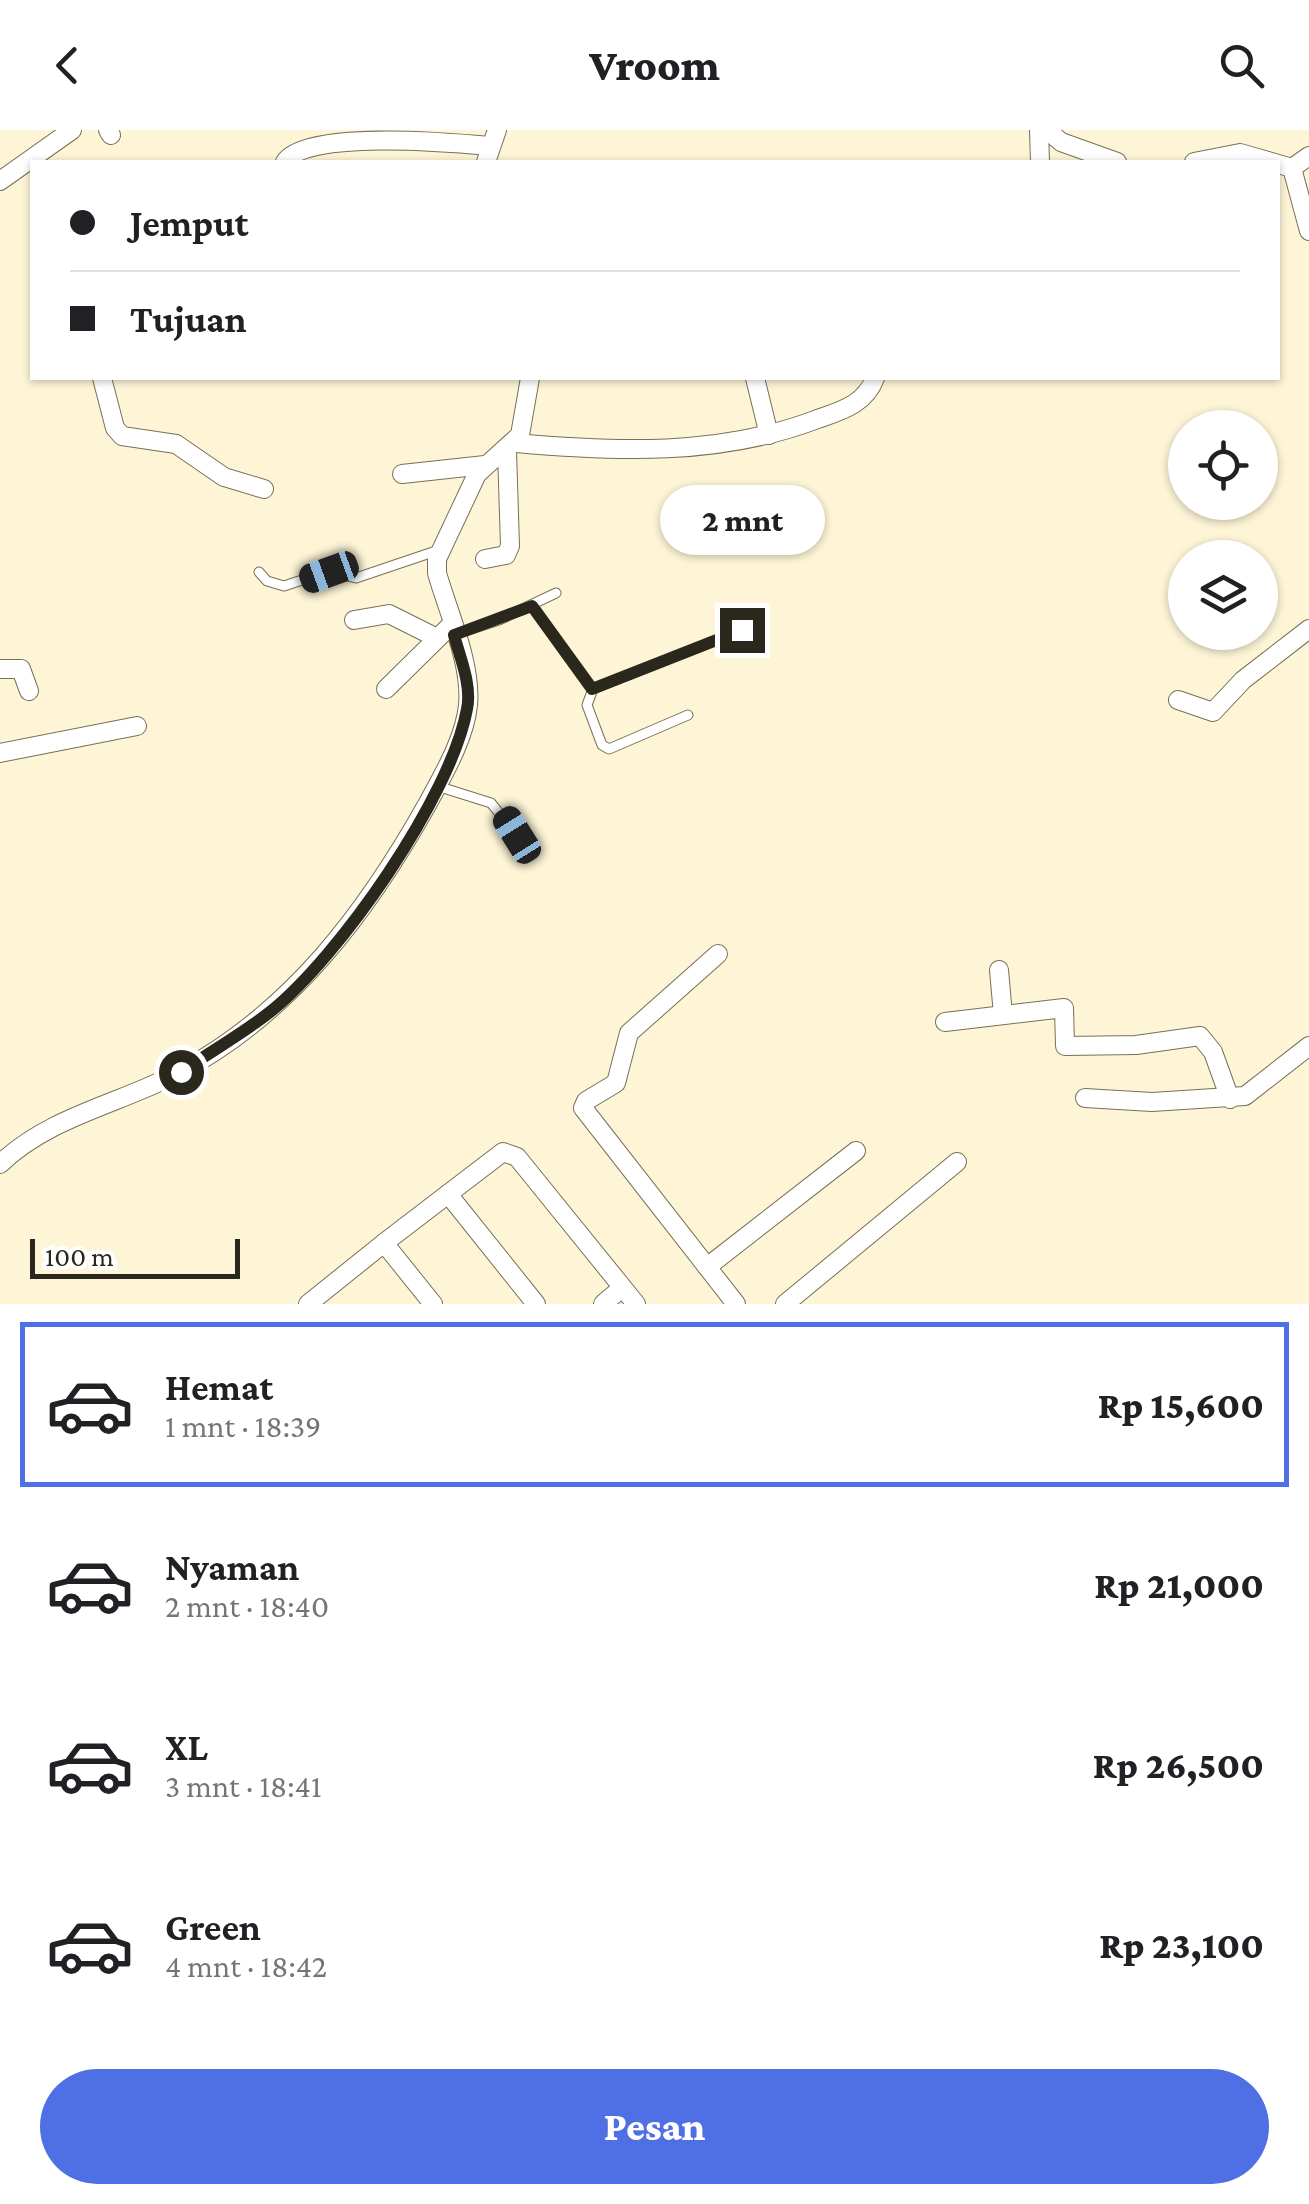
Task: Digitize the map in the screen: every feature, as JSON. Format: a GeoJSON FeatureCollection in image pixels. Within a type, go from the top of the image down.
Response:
{"type":"FeatureCollection","features":[{"type":"Feature","properties":{"kind":"street"},"geometry":{"type":"LineString","coordinates":[[30,160],[72,130]]}},
{"type":"Feature","properties":{"kind":"street"},"geometry":{"type":"LineString","coordinates":[[1040,160],[1043,130],[1091,159]]}},
{"type":"Feature","properties":{"kind":"street"},"geometry":{"type":"LineString","coordinates":[[287,160],[305,141],[330,138],[491,146]]}},
{"type":"Feature","properties":{"kind":"street"},"geometry":{"type":"LineString","coordinates":[[1204,160],[1240,153],[1264,160]]}},
{"type":"Feature","properties":{"kind":"street"},"geometry":{"type":"LineString","coordinates":[[1292,168],[1309,156]]}},
{"type":"Feature","properties":{"kind":"street"},"geometry":{"type":"LineString","coordinates":[[0,182],[30,160]]}},
{"type":"Feature","properties":{"kind":"street"},"geometry":{"type":"LineString","coordinates":[[1280,165],[1292,168]]}},
{"type":"Feature","properties":{"kind":"street"},"geometry":{"type":"LineString","coordinates":[[1292,168],[1309,231]]}},
{"type":"Feature","properties":{"kind":"street"},"geometry":{"type":"LineString","coordinates":[[103,380],[116,428],[122,436],[176,444],[224,476],[264,488]]}},
{"type":"Feature","properties":{"kind":"street"},"geometry":{"type":"LineString","coordinates":[[0,1164],[27,1138],[181,1072],[271,1012],[353,925],[437,786],[468,707],[468,687],[447,632],[437,573],[439,550],[485,466],[511,447],[524,422],[530,380]]}},
{"type":"Feature","properties":{"kind":"street"},"geometry":{"type":"LineString","coordinates":[[756,380],[769,435]]}},
{"type":"Feature","properties":{"kind":"street"},"geometry":{"type":"LineString","coordinates":[[511,447],[698,448],[769,435],[854,406],[874,380]]}},
{"type":"Feature","properties":{"kind":"street"},"geometry":{"type":"LineString","coordinates":[[485,560],[506,555],[510,546],[511,447]]}},
{"type":"Feature","properties":{"kind":"street"},"geometry":{"type":"LineString","coordinates":[[402,474],[485,466]]}},
{"type":"Feature","properties":{"kind":"street"},"geometry":{"type":"LineString","coordinates":[[354,620],[389,614],[447,632]]}},
{"type":"Feature","properties":{"kind":"street"},"geometry":{"type":"LineString","coordinates":[[1178,700],[1214,712],[1243,680],[1309,629]]}},
{"type":"Feature","properties":{"kind":"street"},"geometry":{"type":"LineString","coordinates":[[386,690],[447,632]]}},
{"type":"Feature","properties":{"kind":"street"},"geometry":{"type":"LineString","coordinates":[[0,670],[18,666],[29,691]]}},
{"type":"Feature","properties":{"kind":"street"},"geometry":{"type":"LineString","coordinates":[[0,753],[137,726]]}},
{"type":"Feature","properties":{"kind":"street"},"geometry":{"type":"LineString","coordinates":[[718,954],[629,1034],[616,1082],[586,1101],[584,1108],[736,1304]]}},
{"type":"Feature","properties":{"kind":"street"},"geometry":{"type":"LineString","coordinates":[[999,970],[1002,1015]]}},
{"type":"Feature","properties":{"kind":"street"},"geometry":{"type":"LineString","coordinates":[[945,1022],[1064,1008],[1065,1046],[1204,1038],[1230,1099]]}},
{"type":"Feature","properties":{"kind":"street"},"geometry":{"type":"LineString","coordinates":[[1084,1098],[1152,1102],[1230,1099],[1262,1086],[1309,1046]]}},
{"type":"Feature","properties":{"kind":"street"},"geometry":{"type":"LineString","coordinates":[[707,1267],[856,1151]]}},
{"type":"Feature","properties":{"kind":"street"},"geometry":{"type":"LineString","coordinates":[[321,1300],[384,1243],[499,1154],[512,1152],[636,1304]]}},
{"type":"Feature","properties":{"kind":"street"},"geometry":{"type":"LineString","coordinates":[[785,1304],[957,1162]]}},
{"type":"Feature","properties":{"kind":"street"},"geometry":{"type":"LineString","coordinates":[[448,1194],[536,1304]]}},
{"type":"Feature","properties":{"kind":"street"},"geometry":{"type":"LineString","coordinates":[[384,1243],[433,1304]]}},
{"type":"Feature","properties":{"kind":"street"},"geometry":{"type":"LineString","coordinates":[[603,1304],[622,1288]]}},
{"type":"Feature","properties":{"kind":"lane"},"geometry":{"type":"LineString","coordinates":[[259,572],[267,581],[284,586],[338,570],[356,578],[439,550]]}},
{"type":"Feature","properties":{"kind":"lane"},"geometry":{"type":"LineString","coordinates":[[447,632],[532,606],[556,593]]}},
{"type":"Feature","properties":{"kind":"lane"},"geometry":{"type":"LineString","coordinates":[[532,606],[592,689]]}},
{"type":"Feature","properties":{"kind":"lane"},"geometry":{"type":"LineString","coordinates":[[592,689],[742,630]]}},
{"type":"Feature","properties":{"kind":"lane"},"geometry":{"type":"LineString","coordinates":[[592,689],[587,705],[602,744],[609,749],[688,714]]}},
{"type":"Feature","properties":{"kind":"lane"},"geometry":{"type":"LineString","coordinates":[[437,786],[491,803],[517,835]]}},
{"type":"Feature","properties":{"kind":"route"},"geometry":{"type":"LineString","coordinates":[[181,1072],[271,1012],[353,925],[412,832],[442,778],[468,707],[468,687],[454,635],[532,606],[592,689],[742,630]]}}]}
